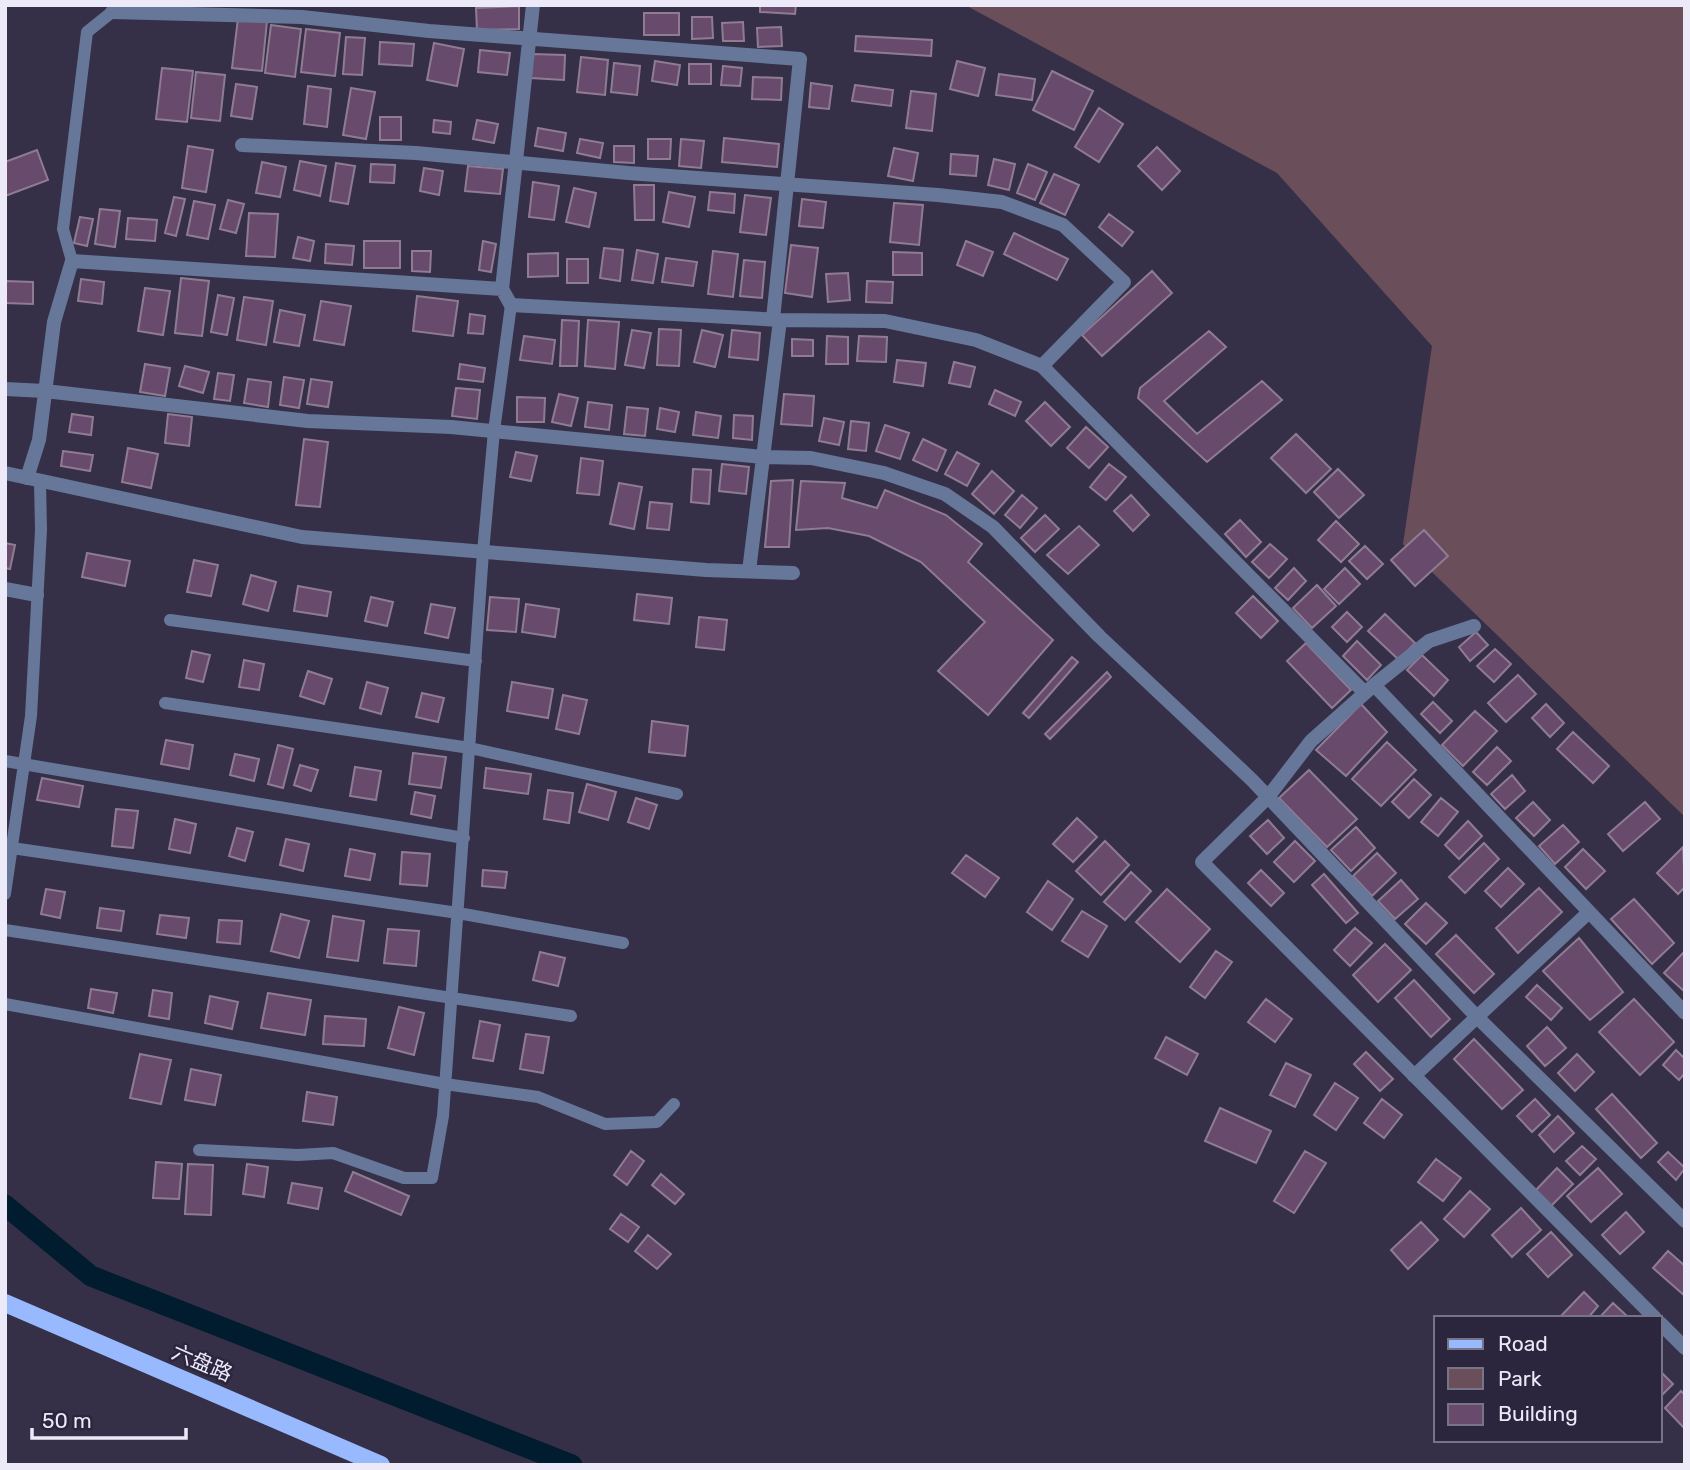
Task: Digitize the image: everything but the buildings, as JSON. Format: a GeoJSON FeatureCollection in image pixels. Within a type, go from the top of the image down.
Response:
{"type":"FeatureCollection","features":[{"type":"Feature","properties":{"kind":"main road","name":"六盘路"},"geometry":{"type":"LineString","coordinates":[[5,1303],[381,1465]]}},
{"type":"Feature","properties":{"kind":"street"},"geometry":{"type":"LineString","coordinates":[[533,5],[502,289],[511,305],[777,319],[885,321],[976,340],[1042,366],[1370,689],[1685,1013]]}},
{"type":"Feature","properties":{"kind":"street"},"geometry":{"type":"LineString","coordinates":[[115,9],[302,17],[530,39],[800,60],[777,319],[749,571]]}},
{"type":"Feature","properties":{"kind":"street"},"geometry":{"type":"LineString","coordinates":[[242,145],[416,153],[1002,202],[1063,225],[1124,282],[1042,366]]}},
{"type":"Feature","properties":{"kind":"street"},"geometry":{"type":"LineString","coordinates":[[34,480],[54,322],[72,261],[502,289]]}},
{"type":"Feature","properties":{"kind":"street"},"geometry":{"type":"LineString","coordinates":[[5,389],[45,391],[308,421],[494,431],[763,457],[811,458],[884,473],[945,494],[993,527],[1099,636],[1268,797],[1477,1017],[1685,1221]]}},
{"type":"Feature","properties":{"kind":"street"},"geometry":{"type":"LineString","coordinates":[[5,474],[302,537],[793,573]]}},
{"type":"Feature","properties":{"kind":"street"},"geometry":{"type":"LineString","coordinates":[[5,589],[37,594]]}},
{"type":"Feature","properties":{"kind":"street"},"geometry":{"type":"LineString","coordinates":[[1474,626],[1429,641],[1370,689],[1311,741],[1268,797],[1202,862],[1653,1316]]}},
{"type":"Feature","properties":{"kind":"street"},"geometry":{"type":"LineString","coordinates":[[1415,1076],[1589,912]]}},
{"type":"Feature","properties":{"kind":"street"},"geometry":{"type":"LineString","coordinates":[[1662,1325],[1685,1348]]}},
{"type":"Feature","properties":{"kind":"lane"},"geometry":{"type":"LineString","coordinates":[[72,261],[63,229],[87,32],[115,9]]}},
{"type":"Feature","properties":{"kind":"lane"},"geometry":{"type":"LineString","coordinates":[[198,1150],[298,1155],[333,1153],[404,1178],[432,1178],[443,1116],[483,552],[494,431],[511,305]]}},
{"type":"Feature","properties":{"kind":"lane"},"geometry":{"type":"LineString","coordinates":[[5,894],[9,848],[31,716],[41,530],[34,480]]}},
{"type":"Feature","properties":{"kind":"lane"},"geometry":{"type":"LineString","coordinates":[[170,620],[476,661]]}},
{"type":"Feature","properties":{"kind":"lane"},"geometry":{"type":"LineString","coordinates":[[165,704],[470,748],[677,794]]}},
{"type":"Feature","properties":{"kind":"lane"},"geometry":{"type":"LineString","coordinates":[[5,761],[464,838]]}},
{"type":"Feature","properties":{"kind":"lane"},"geometry":{"type":"LineString","coordinates":[[9,848],[458,914],[623,943]]}},
{"type":"Feature","properties":{"kind":"lane"},"geometry":{"type":"LineString","coordinates":[[5,930],[571,1016]]}},
{"type":"Feature","properties":{"kind":"lane"},"geometry":{"type":"LineString","coordinates":[[5,1004],[445,1084],[538,1097],[605,1124],[657,1122],[674,1104]]}},
{"type":"Feature","properties":{"kind":"green space"},"geometry":{"type":"Polygon","coordinates":[[[965,5],[1685,5],[1685,817],[1403,544],[1432,346],[1277,173],[965,5]]]}},
{"type":"Feature","properties":{"kind":"waterway"},"geometry":{"type":"LineString","coordinates":[[5,1205],[91,1276],[572,1465]]}}]}
